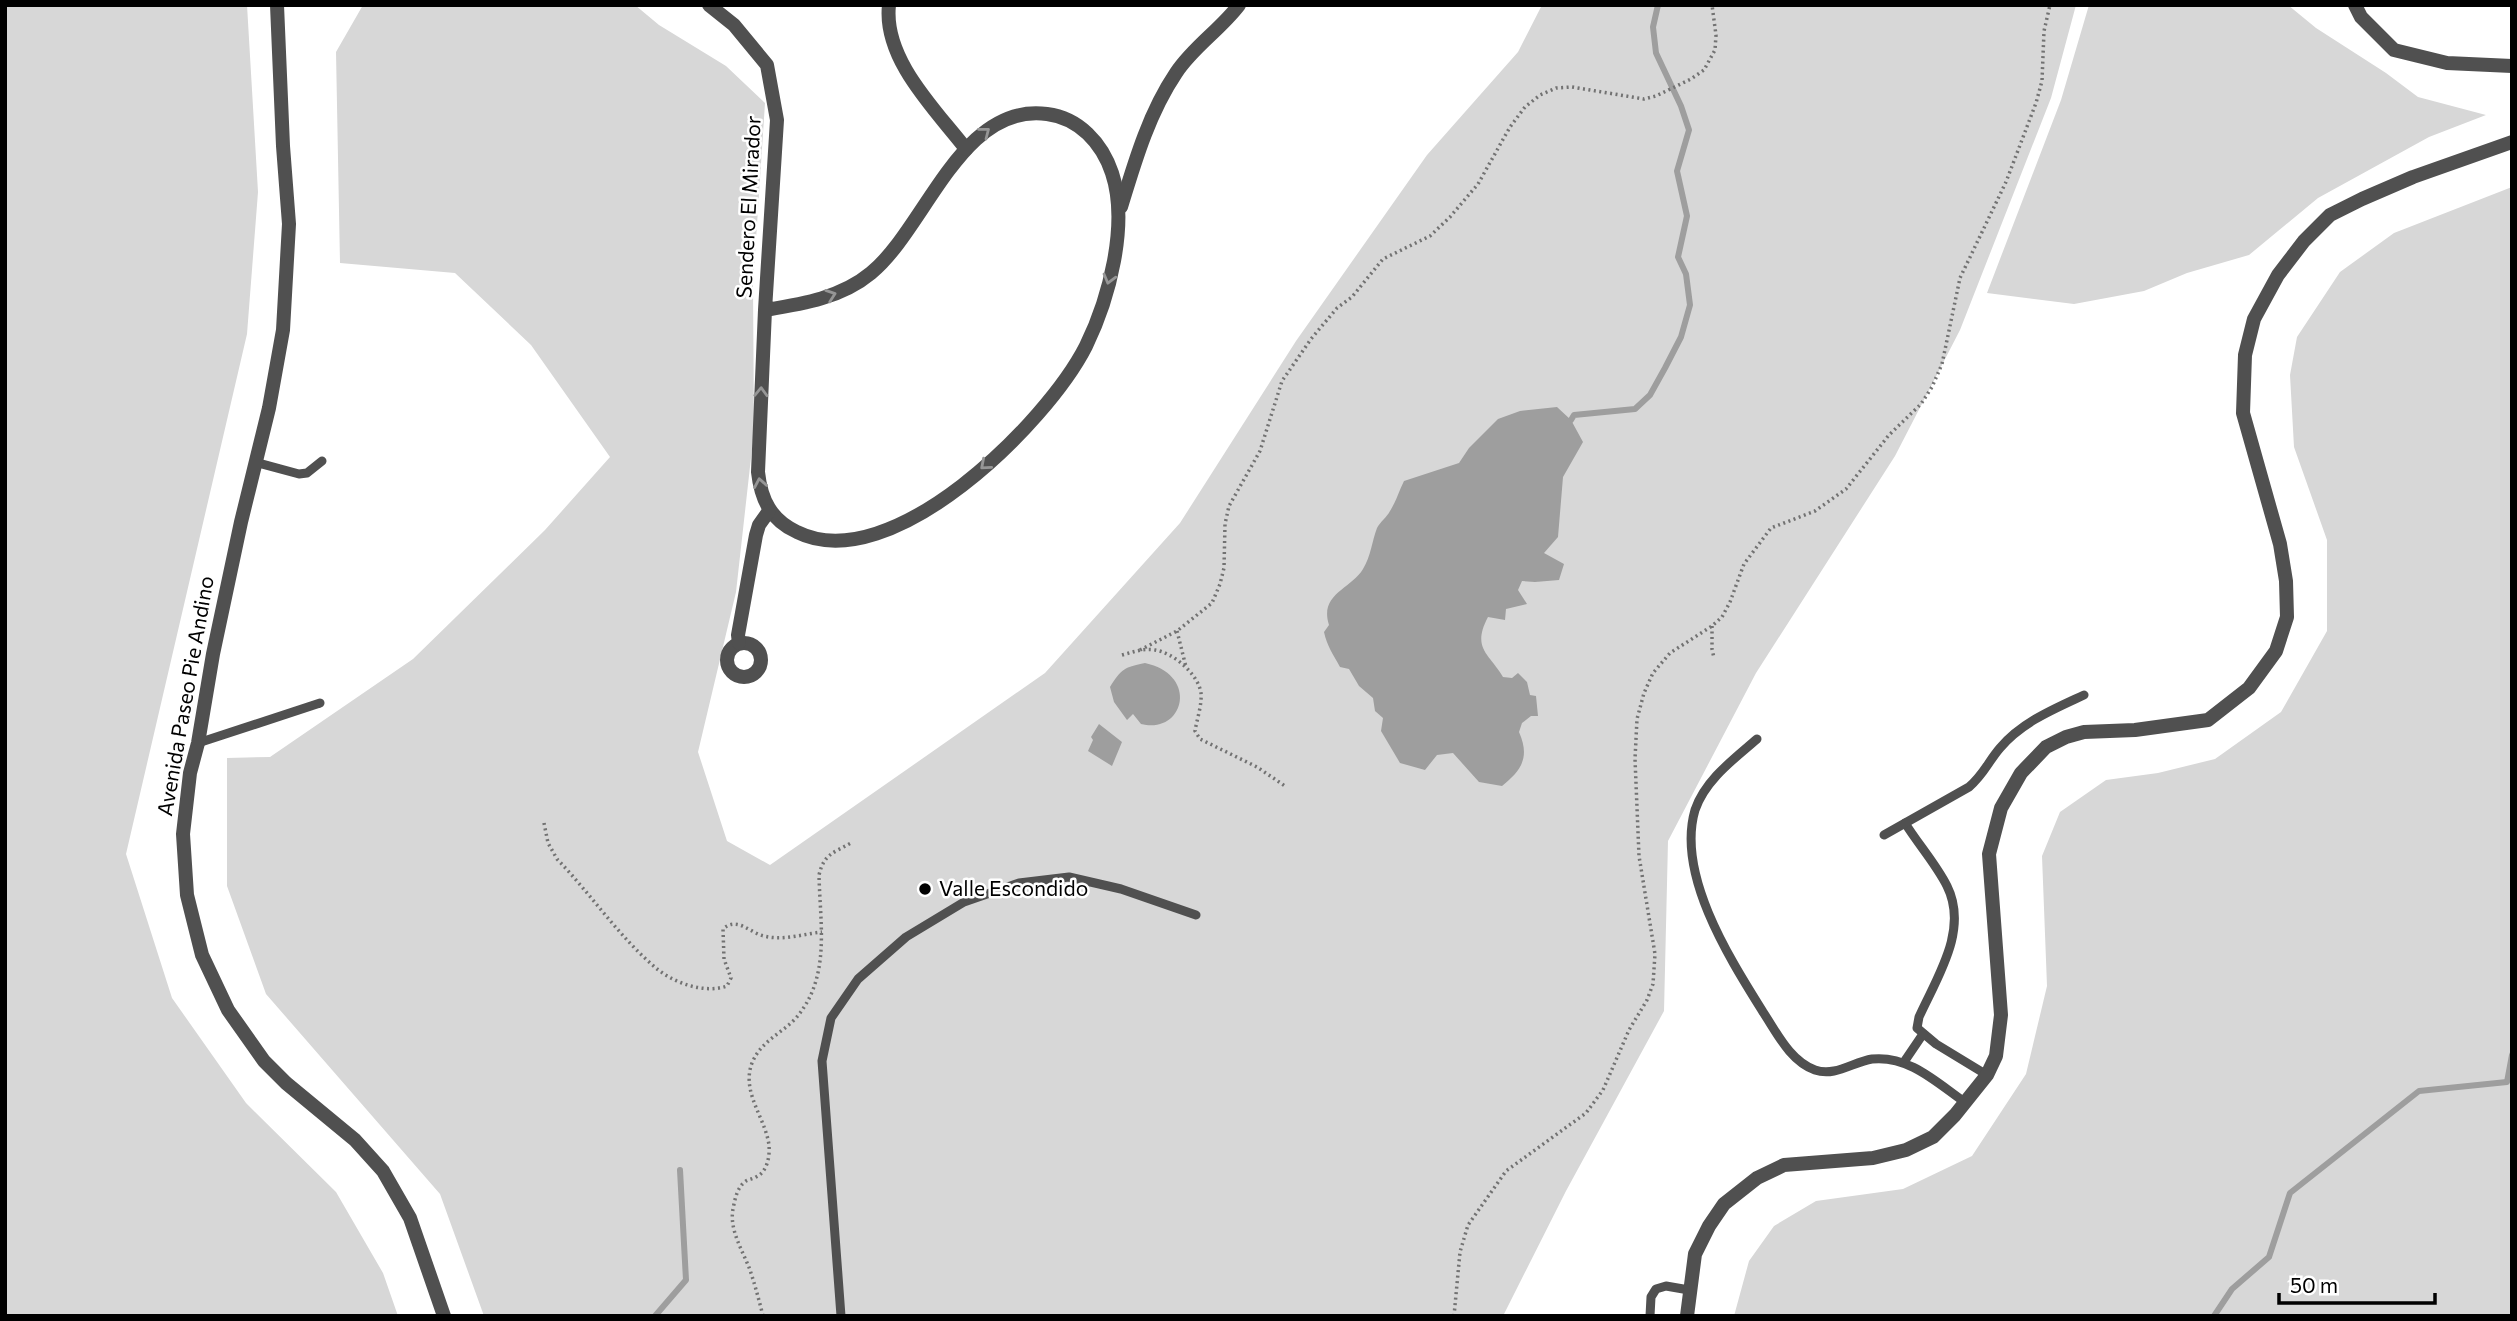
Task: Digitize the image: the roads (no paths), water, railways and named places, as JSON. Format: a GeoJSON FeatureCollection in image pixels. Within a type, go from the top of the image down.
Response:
{"type":"FeatureCollection","features":[{"type":"Feature","properties":{"kind":"street","name":"Avenida Paseo Pie Andino"},"geometry":{"type":"LineString","coordinates":[[277,5],[289,225],[283,330],[269,408],[216,640],[185,803],[183,864],[193,925],[214,983],[240,1028],[264,1061],[286,1083],[355,1140],[383,1171],[410,1218],[444,1316]]}},
{"type":"Feature","properties":{"kind":"street","name":"Sendero El Mirador"},"geometry":{"type":"LineString","coordinates":[[709,5],[734,25],[767,65],[777,120],[765,310],[759,487],[769,511],[781,524],[808,538],[839,542],[856,540],[907,521],[972,477],[1015,437],[1054,394],[1086,345],[1109,280],[1117,242],[1119,212],[1115,181],[1106,157],[1084,130],[1061,117],[1023,114],[999,122],[966,149],[891,252],[870,275],[831,296],[765,310]]}},
{"type":"Feature","properties":{"kind":"street"},"geometry":{"type":"LineString","coordinates":[[890,5],[891,38],[899,59],[966,149]]}},
{"type":"Feature","properties":{"kind":"street"},"geometry":{"type":"LineString","coordinates":[[1119,212],[1151,119],[1177,72],[1239,5]]}},
{"type":"Feature","properties":{"kind":"street"},"geometry":{"type":"LineString","coordinates":[[2355,5],[2361,17],[2394,50],[2447,63],[2512,66]]}},
{"type":"Feature","properties":{"kind":"street"},"geometry":{"type":"LineString","coordinates":[[1687,1316],[1695,1254],[1724,1204],[1757,1178],[1784,1165],[1873,1158],[1906,1150],[1933,1137],[1966,1103],[1987,1075],[1996,1056],[2001,1015],[1989,854],[2001,808],[2021,773],[2046,747],[2066,737],[2084,732],[2135,730],[2208,720],[2249,688],[2276,651],[2287,617],[2286,581],[2280,544],[2243,412],[2245,355],[2254,319],[2278,275],[2304,241],[2330,215],[2413,177],[2512,142]]}},
{"type":"Feature","properties":{"kind":"street"},"geometry":{"type":"LineString","coordinates":[[1106,157],[1124,163],[1136,160]]}},
{"type":"Feature","properties":{"kind":"street"},"geometry":{"type":"LineString","coordinates":[[739,643],[738,635],[756,536],[759,525],[769,511]]}},
{"type":"Feature","properties":{"kind":"lane"},"geometry":{"type":"LineString","coordinates":[[255,462],[299,474],[307,473],[322,461]]}},
{"type":"Feature","properties":{"kind":"lane"},"geometry":{"type":"LineString","coordinates":[[1884,835],[1969,787],[1980,778],[1998,749],[2019,729],[2041,715],[2084,695]]}},
{"type":"Feature","properties":{"kind":"lane"},"geometry":{"type":"LineString","coordinates":[[198,743],[320,703]]}},
{"type":"Feature","properties":{"kind":"lane"},"geometry":{"type":"LineString","coordinates":[[1757,739],[1712,780],[1696,809],[1690,838],[1694,866],[1710,918],[1739,974],[1788,1051],[1816,1070],[1838,1070],[1870,1059],[1894,1059],[1904,1062],[1966,1103]]}},
{"type":"Feature","properties":{"kind":"lane"},"geometry":{"type":"LineString","coordinates":[[1905,823],[1947,885],[1956,916],[1953,939],[1919,1017],[1917,1028],[1936,1044],[1987,1075]]}},
{"type":"Feature","properties":{"kind":"lane"},"geometry":{"type":"LineString","coordinates":[[841,1316],[822,1061],[831,1018],[858,979],[906,937],[964,902],[1019,883],[1069,877],[1121,889],[1196,915]]}},
{"type":"Feature","properties":{"kind":"lane"},"geometry":{"type":"LineString","coordinates":[[1904,1062],[1923,1034]]}},
{"type":"Feature","properties":{"kind":"lane"},"geometry":{"type":"LineString","coordinates":[[1650,1316],[1651,1297],[1656,1289],[1666,1286],[1689,1290]]}},
{"type":"Feature","properties":{"kind":"waterway"},"geometry":{"type":"LineString","coordinates":[[1571,420],[1574,415],[1635,409],[1650,395],[1681,337],[1690,305],[1686,274],[1678,257],[1687,216],[1677,171],[1689,130],[1681,106],[1656,53],[1653,27],[1658,5]]}},
{"type":"Feature","properties":{"kind":"waterway"},"geometry":{"type":"LineString","coordinates":[[2214,1316],[2232,1289],[2269,1257],[2290,1193],[2419,1091],[2507,1082],[2512,1055]]}},
{"type":"Feature","properties":{"kind":"waterway"},"geometry":{"type":"LineString","coordinates":[[655,1316],[686,1280],[680,1170]]}},
{"type":"Feature","properties":{"kind":"place","name":"Valle Escondido"},"geometry":{"type":"Point","coordinates":[925,889]}}]}
